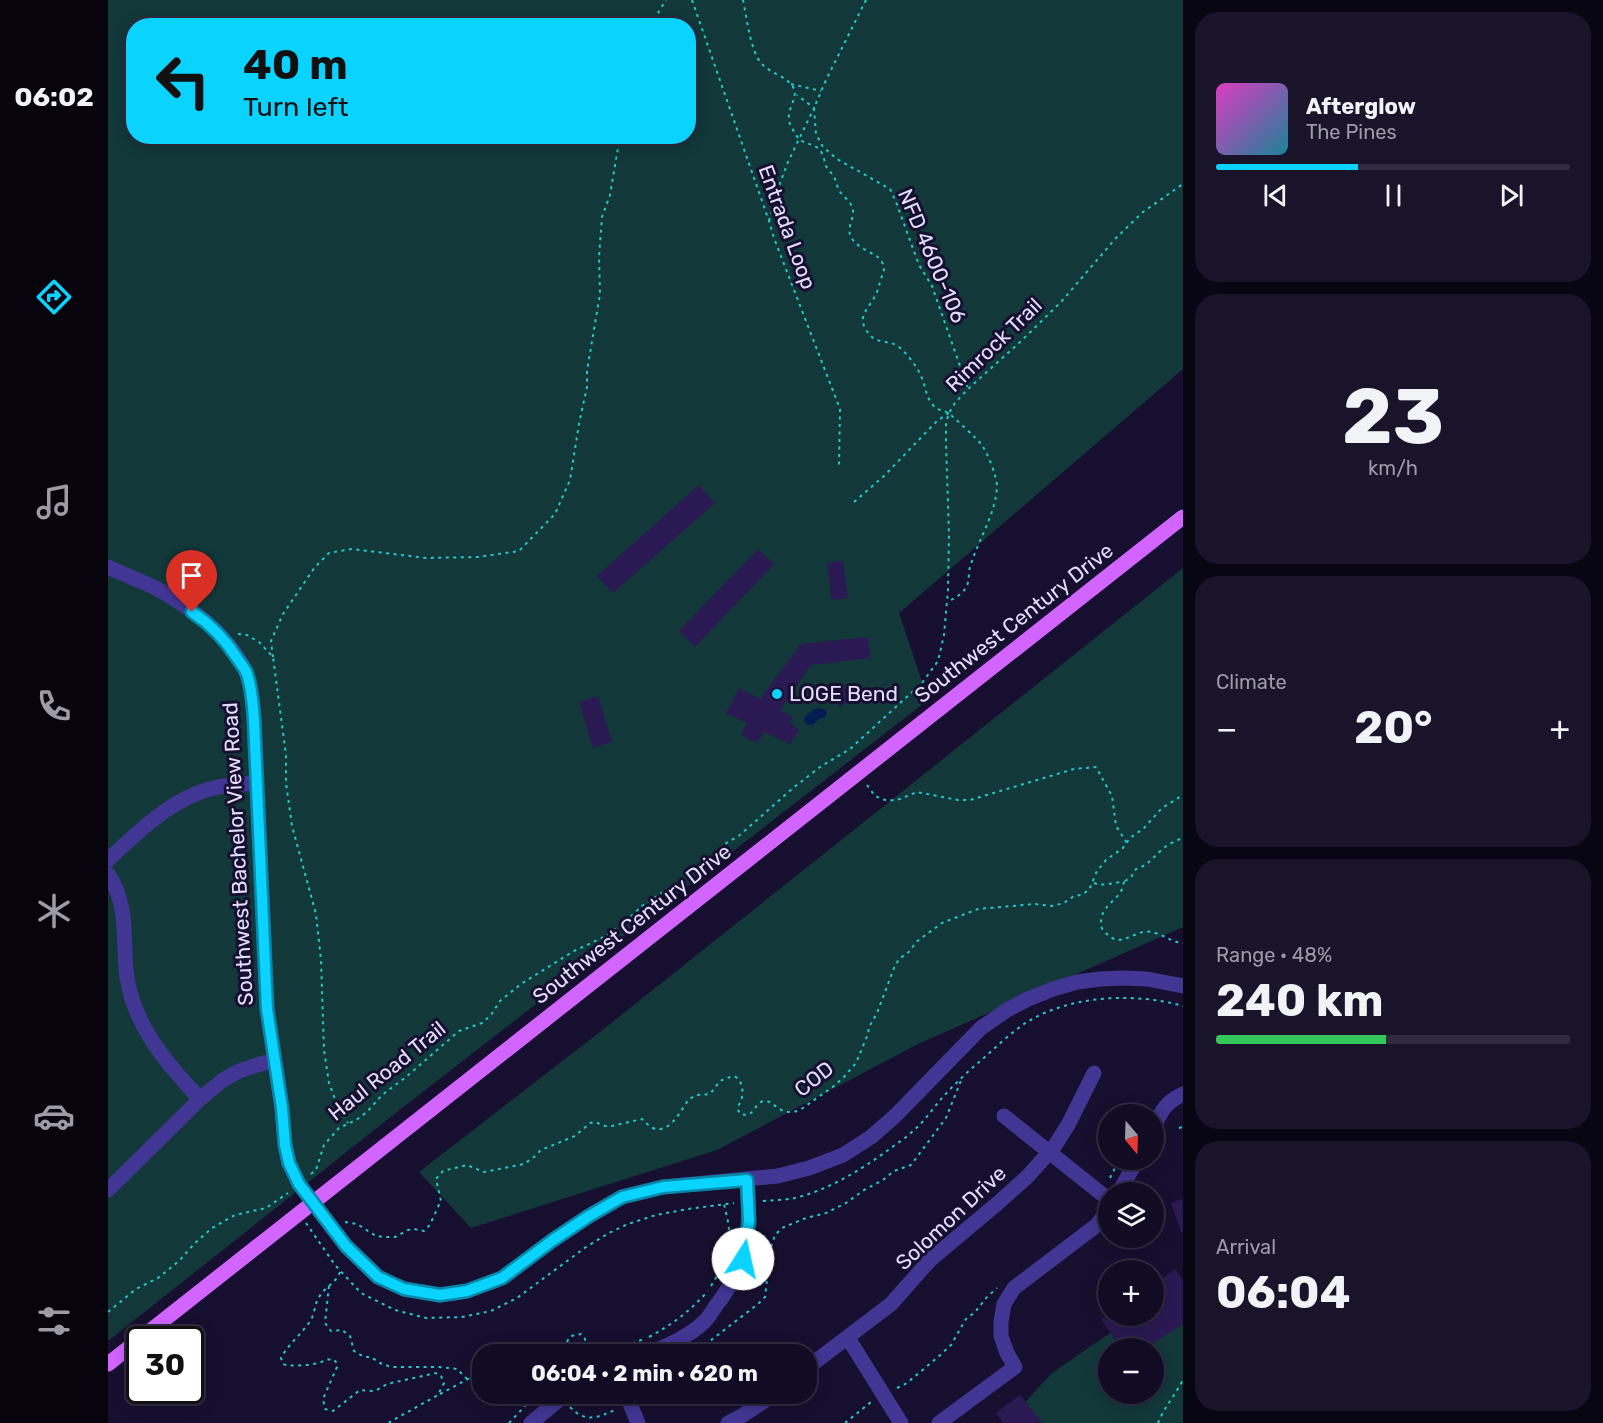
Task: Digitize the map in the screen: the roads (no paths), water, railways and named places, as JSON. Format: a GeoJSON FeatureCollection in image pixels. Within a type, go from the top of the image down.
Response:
{"type":"FeatureCollection","features":[{"type":"Feature","properties":{"kind":"main road","name":"Southwest Century Drive"},"geometry":{"type":"LineString","coordinates":[[108,1364],[1183,517]]}},
{"type":"Feature","properties":{"kind":"street","name":"Southwest Bachelor View Road"},"geometry":{"type":"LineString","coordinates":[[108,567],[162,591],[207,622],[227,642],[246,672],[254,720],[267,1009],[289,1163],[299,1184],[346,1246],[378,1277],[404,1289],[440,1295],[467,1291],[502,1278],[553,1240],[622,1197],[663,1187],[778,1176],[809,1168],[843,1155],[871,1137],[895,1116],[981,1028],[1007,1010],[1053,989],[1077,982],[1100,979],[1147,979],[1183,986]]}},
{"type":"Feature","properties":{"kind":"street"},"geometry":{"type":"LineString","coordinates":[[108,860],[147,824],[188,797],[204,790],[257,783]]}},
{"type":"Feature","properties":{"kind":"street"},"geometry":{"type":"LineString","coordinates":[[108,874],[114,884],[124,914],[127,979],[133,1001],[150,1040],[166,1062],[200,1099]]}},
{"type":"Feature","properties":{"kind":"street"},"geometry":{"type":"LineString","coordinates":[[108,1190],[200,1099],[223,1080],[239,1071],[274,1060]]}},
{"type":"Feature","properties":{"kind":"street","name":"Solomon Drive"},"geometry":{"type":"LineString","coordinates":[[817,1361],[891,1304],[930,1260],[1028,1176],[1068,1125],[1094,1073]]}},
{"type":"Feature","properties":{"kind":"street"},"geometry":{"type":"LineString","coordinates":[[1164,1107],[1170,1100],[1183,1094]]}},
{"type":"Feature","properties":{"kind":"street"},"geometry":{"type":"LineString","coordinates":[[1004,1116],[1098,1191]]}},
{"type":"Feature","properties":{"kind":"street"},"geometry":{"type":"LineString","coordinates":[[672,1344],[704,1322],[728,1291],[743,1259],[749,1221],[747,1180]]}},
{"type":"Feature","properties":{"kind":"street"},"geometry":{"type":"LineString","coordinates":[[939,1423],[1015,1367],[1001,1336],[1004,1304],[1014,1288],[1098,1224]]}},
{"type":"Feature","properties":{"kind":"street"},"geometry":{"type":"LineString","coordinates":[[848,1338],[901,1423]]}},
{"type":"Feature","properties":{"kind":"street"},"geometry":{"type":"LineString","coordinates":[[531,1423],[553,1404]]}},
{"type":"Feature","properties":{"kind":"street"},"geometry":{"type":"LineString","coordinates":[[630,1404],[638,1423]]}},
{"type":"Feature","properties":{"kind":"street"},"geometry":{"type":"LineString","coordinates":[[728,1423],[760,1404]]}},
{"type":"Feature","properties":{"kind":"water"},"geometry":{"type":"Polygon","coordinates":[[[818,708],[826,710],[825,717],[813,725],[806,724],[805,717],[818,708]]]}},
{"type":"Feature","properties":{"kind":"place","name":"LOGE Bend"},"geometry":{"type":"Point","coordinates":[777,694]}}]}
